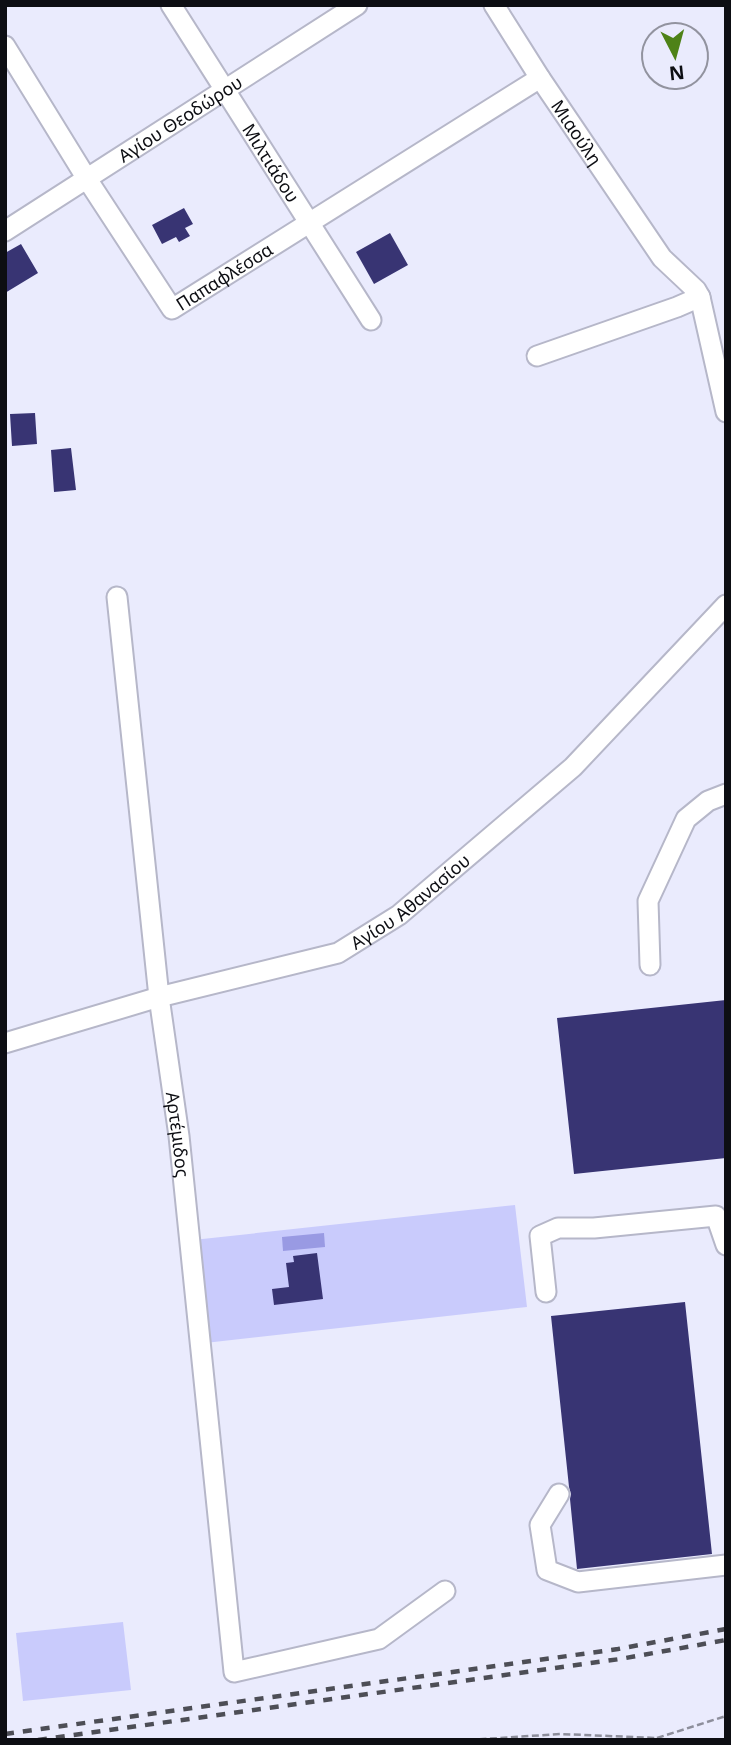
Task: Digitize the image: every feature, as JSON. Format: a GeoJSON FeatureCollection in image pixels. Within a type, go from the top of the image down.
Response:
{"type":"FeatureCollection","features":[{"type":"Feature","properties":{"kind":"street","name":"Μιλτιάδου"},"geometry":{"type":"LineString","coordinates":[[171,5],[371,320]]}},
{"type":"Feature","properties":{"kind":"street","name":"Αγίου Θεοδώρου"},"geometry":{"type":"LineString","coordinates":[[5,231],[357,5]]}},
{"type":"Feature","properties":{"kind":"street","name":"Μιαούλη"},"geometry":{"type":"LineString","coordinates":[[494,5],[662,258],[700,297]]}},
{"type":"Feature","properties":{"kind":"street","name":"Παπαφλέσσα"},"geometry":{"type":"LineString","coordinates":[[5,46],[172,309],[540,78]]}},
{"type":"Feature","properties":{"kind":"street"},"geometry":{"type":"LineString","coordinates":[[537,356],[700,297],[726,412]]}},
{"type":"Feature","properties":{"kind":"street","name":"Αρτέμιδος"},"geometry":{"type":"LineString","coordinates":[[117,597],[159,997],[179,1136],[234,1672],[379,1639],[445,1591]]}},
{"type":"Feature","properties":{"kind":"street","name":"Αγίου Αθανασίου"},"geometry":{"type":"LineString","coordinates":[[5,1043],[159,997],[338,953],[400,915],[573,766],[726,605]]}},
{"type":"Feature","properties":{"kind":"street"},"geometry":{"type":"LineString","coordinates":[[650,965],[648,901],[686,819],[708,801],[726,794]]}},
{"type":"Feature","properties":{"kind":"street"},"geometry":{"type":"LineString","coordinates":[[546,1292],[540,1236],[558,1228],[594,1228],[716,1216],[726,1245]]}},
{"type":"Feature","properties":{"kind":"street"},"geometry":{"type":"LineString","coordinates":[[559,1494],[540,1525],[547,1570],[578,1582],[726,1565]]}},
{"type":"Feature","properties":{"kind":"path"},"geometry":{"type":"LineString","coordinates":[[469,1740],[559,1734],[658,1739],[726,1716]]}},
{"type":"Feature","properties":{"kind":"shaded area"},"geometry":{"type":"Polygon","coordinates":[[[515,1205],[527,1307],[205,1343],[193,1240],[515,1205]]]}},
{"type":"Feature","properties":{"kind":"shaded area"},"geometry":{"type":"Polygon","coordinates":[[[324,1233],[325,1247],[283,1251],[282,1237],[324,1233]]]}},
{"type":"Feature","properties":{"kind":"shaded area"},"geometry":{"type":"Polygon","coordinates":[[[123,1622],[131,1690],[23,1701],[16,1633],[123,1622]]]}},
{"type":"Feature","properties":{"kind":"building"},"geometry":{"type":"Polygon","coordinates":[[[184,208],[193,224],[185,228],[190,236],[179,242],[176,237],[162,244],[152,225],[184,208]]]}},
{"type":"Feature","properties":{"kind":"building"},"geometry":{"type":"Polygon","coordinates":[[[390,233],[408,265],[374,284],[356,252],[390,233]]]}},
{"type":"Feature","properties":{"kind":"building"},"geometry":{"type":"Polygon","coordinates":[[[21,244],[38,273],[5,293],[5,253],[21,244]]]}},
{"type":"Feature","properties":{"kind":"building"},"geometry":{"type":"Polygon","coordinates":[[[35,413],[37,444],[12,446],[10,414],[35,413]]]}},
{"type":"Feature","properties":{"kind":"building"},"geometry":{"type":"Polygon","coordinates":[[[71,448],[76,490],[54,492],[51,450],[71,448]]]}},
{"type":"Feature","properties":{"kind":"building"},"geometry":{"type":"Polygon","coordinates":[[[726,1000],[726,1158],[574,1174],[557,1018],[726,1000]]]}},
{"type":"Feature","properties":{"kind":"building"},"geometry":{"type":"Polygon","coordinates":[[[317,1253],[323,1299],[274,1305],[272,1289],[289,1287],[286,1263],[294,1262],[293,1256],[317,1253]]]}},
{"type":"Feature","properties":{"kind":"building"},"geometry":{"type":"Polygon","coordinates":[[[685,1302],[712,1554],[577,1569],[551,1316],[685,1302]]]}},
{"type":"Feature","properties":{"kind":"railway"},"geometry":{"type":"LineString","coordinates":[[5,1734],[618,1649],[726,1629]]}},
{"type":"Feature","properties":{"kind":"railway"},"geometry":{"type":"LineString","coordinates":[[38,1740],[620,1659],[726,1640]]}}]}
